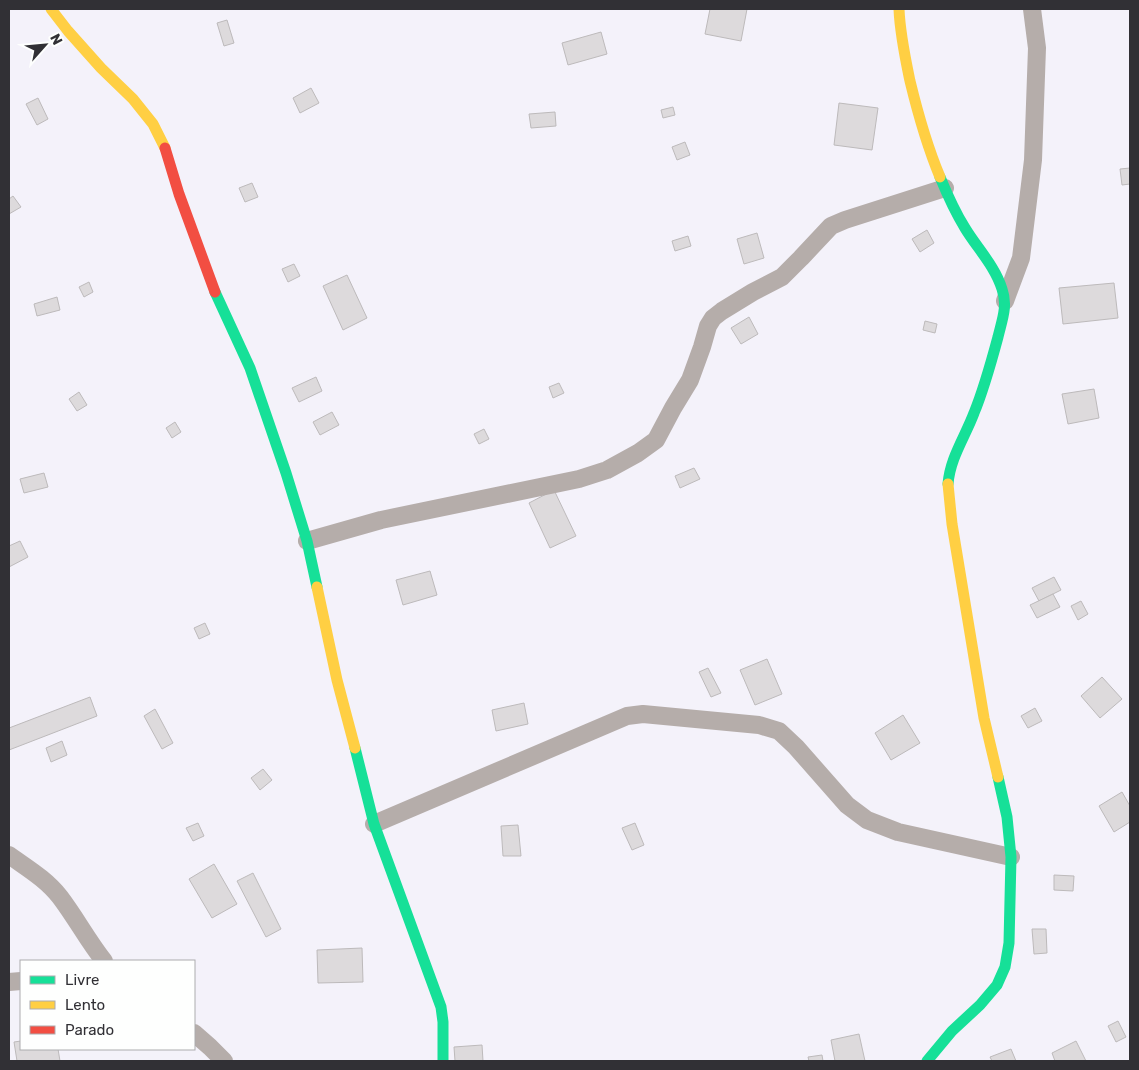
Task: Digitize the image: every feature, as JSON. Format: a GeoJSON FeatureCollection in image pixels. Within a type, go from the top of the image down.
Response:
{"type":"FeatureCollection","features":[{"type":"Feature","properties":{"kind":"street"},"geometry":{"type":"LineString","coordinates":[[51,9],[68,31],[138,105],[153,124],[166,149],[179,194],[213,288],[250,368],[280,454],[307,541],[337,680],[374,824],[441,1006],[443,1061]]}},
{"type":"Feature","properties":{"kind":"street"},"geometry":{"type":"LineString","coordinates":[[899,9],[904,57],[917,112],[945,188],[965,228],[994,270],[1001,285],[1005,301]]}},
{"type":"Feature","properties":{"kind":"street"},"geometry":{"type":"LineString","coordinates":[[927,1061],[952,1031],[997,986],[1005,968],[1009,943],[1011,856],[1007,817],[984,718],[972,652],[952,524],[949,474],[954,457],[975,412],[1002,324],[1005,301],[1021,258],[1033,160],[1037,48],[1032,9]]}},
{"type":"Feature","properties":{"kind":"street"},"geometry":{"type":"LineString","coordinates":[[307,541],[398,516],[579,479],[607,470],[638,453],[656,440],[690,380],[708,326],[713,318],[782,276],[831,226],[844,220],[945,188]]}},
{"type":"Feature","properties":{"kind":"street"},"geometry":{"type":"LineString","coordinates":[[374,824],[627,716],[643,714],[759,725],[779,731],[796,747],[847,805],[867,820],[898,832],[1011,856]]}},
{"type":"Feature","properties":{"kind":"street"},"geometry":{"type":"LineString","coordinates":[[9,855],[44,880],[59,896],[103,960]]}},
{"type":"Feature","properties":{"kind":"street"},"geometry":{"type":"LineString","coordinates":[[195,1035],[224,1061]]}},
{"type":"Feature","properties":{"kind":"building"},"geometry":{"type":"Polygon","coordinates":[[[710,9],[747,9],[741,41],[705,34],[710,9]]]}},
{"type":"Feature","properties":{"kind":"building"},"geometry":{"type":"Polygon","coordinates":[[[227,20],[234,43],[224,46],[217,23],[227,20]]]}},
{"type":"Feature","properties":{"kind":"building"},"geometry":{"type":"Polygon","coordinates":[[[601,32],[607,54],[568,65],[562,43],[601,32]]]}},
{"type":"Feature","properties":{"kind":"building"},"geometry":{"type":"Polygon","coordinates":[[[311,88],[319,103],[300,113],[293,98],[311,88]]]}},
{"type":"Feature","properties":{"kind":"building"},"geometry":{"type":"Polygon","coordinates":[[[38,98],[48,119],[37,125],[26,104],[38,98]]]}},
{"type":"Feature","properties":{"kind":"building"},"geometry":{"type":"Polygon","coordinates":[[[839,103],[878,108],[872,150],[834,145],[839,103]]]}},
{"type":"Feature","properties":{"kind":"building"},"geometry":{"type":"Polygon","coordinates":[[[673,107],[675,115],[663,118],[661,110],[673,107]]]}},
{"type":"Feature","properties":{"kind":"building"},"geometry":{"type":"Polygon","coordinates":[[[555,112],[556,126],[531,128],[529,114],[555,112]]]}},
{"type":"Feature","properties":{"kind":"building"},"geometry":{"type":"Polygon","coordinates":[[[685,142],[690,155],[677,160],[672,147],[685,142]]]}},
{"type":"Feature","properties":{"kind":"building"},"geometry":{"type":"Polygon","coordinates":[[[1130,168],[1130,184],[1122,185],[1120,169],[1130,168]]]}},
{"type":"Feature","properties":{"kind":"building"},"geometry":{"type":"Polygon","coordinates":[[[252,183],[258,197],[245,202],[239,188],[252,183]]]}},
{"type":"Feature","properties":{"kind":"building"},"geometry":{"type":"Polygon","coordinates":[[[13,196],[21,207],[9,214],[9,199],[13,196]]]}},
{"type":"Feature","properties":{"kind":"building"},"geometry":{"type":"Polygon","coordinates":[[[927,230],[934,243],[920,252],[912,239],[927,230]]]}},
{"type":"Feature","properties":{"kind":"building"},"geometry":{"type":"Polygon","coordinates":[[[757,233],[764,258],[744,264],[737,239],[757,233]]]}},
{"type":"Feature","properties":{"kind":"building"},"geometry":{"type":"Polygon","coordinates":[[[688,236],[691,246],[675,251],[672,241],[688,236]]]}},
{"type":"Feature","properties":{"kind":"building"},"geometry":{"type":"Polygon","coordinates":[[[294,264],[300,276],[288,282],[282,269],[294,264]]]}},
{"type":"Feature","properties":{"kind":"building"},"geometry":{"type":"Polygon","coordinates":[[[347,275],[367,318],[343,330],[323,286],[347,275]]]}},
{"type":"Feature","properties":{"kind":"building"},"geometry":{"type":"Polygon","coordinates":[[[89,282],[93,292],[84,297],[79,287],[89,282]]]}},
{"type":"Feature","properties":{"kind":"building"},"geometry":{"type":"Polygon","coordinates":[[[1114,283],[1118,318],[1063,324],[1059,288],[1114,283]]]}},
{"type":"Feature","properties":{"kind":"building"},"geometry":{"type":"Polygon","coordinates":[[[57,297],[60,310],[37,316],[34,304],[57,297]]]}},
{"type":"Feature","properties":{"kind":"building"},"geometry":{"type":"Polygon","coordinates":[[[749,317],[758,334],[741,344],[731,328],[749,317]]]}},
{"type":"Feature","properties":{"kind":"building"},"geometry":{"type":"Polygon","coordinates":[[[925,321],[937,324],[935,333],[923,330],[925,321]]]}},
{"type":"Feature","properties":{"kind":"building"},"geometry":{"type":"Polygon","coordinates":[[[316,377],[322,391],[299,402],[292,388],[316,377]]]}},
{"type":"Feature","properties":{"kind":"building"},"geometry":{"type":"Polygon","coordinates":[[[559,383],[564,393],[553,398],[549,387],[559,383]]]}},
{"type":"Feature","properties":{"kind":"building"},"geometry":{"type":"Polygon","coordinates":[[[1094,389],[1099,418],[1068,424],[1062,394],[1094,389]]]}},
{"type":"Feature","properties":{"kind":"building"},"geometry":{"type":"Polygon","coordinates":[[[79,392],[87,405],[77,411],[69,399],[79,392]]]}},
{"type":"Feature","properties":{"kind":"building"},"geometry":{"type":"Polygon","coordinates":[[[332,412],[339,425],[320,435],[313,422],[332,412]]]}},
{"type":"Feature","properties":{"kind":"building"},"geometry":{"type":"Polygon","coordinates":[[[175,422],[181,432],[172,438],[166,428],[175,422]]]}},
{"type":"Feature","properties":{"kind":"building"},"geometry":{"type":"Polygon","coordinates":[[[484,429],[489,439],[479,444],[474,434],[484,429]]]}},
{"type":"Feature","properties":{"kind":"building"},"geometry":{"type":"Polygon","coordinates":[[[694,468],[700,479],[680,488],[675,476],[694,468]]]}},
{"type":"Feature","properties":{"kind":"building"},"geometry":{"type":"Polygon","coordinates":[[[44,473],[48,487],[24,493],[20,479],[44,473]]]}},
{"type":"Feature","properties":{"kind":"building"},"geometry":{"type":"Polygon","coordinates":[[[554,490],[576,536],[550,548],[529,503],[554,490]]]}},
{"type":"Feature","properties":{"kind":"building"},"geometry":{"type":"Polygon","coordinates":[[[20,541],[28,557],[9,567],[9,546],[20,541]]]}},
{"type":"Feature","properties":{"kind":"building"},"geometry":{"type":"Polygon","coordinates":[[[430,571],[437,595],[403,605],[396,580],[430,571]]]}},
{"type":"Feature","properties":{"kind":"building"},"geometry":{"type":"Polygon","coordinates":[[[1054,577],[1061,590],[1039,601],[1032,588],[1054,577]]]}},
{"type":"Feature","properties":{"kind":"building"},"geometry":{"type":"Polygon","coordinates":[[[1053,594],[1060,607],[1037,618],[1030,605],[1053,594]]]}},
{"type":"Feature","properties":{"kind":"building"},"geometry":{"type":"Polygon","coordinates":[[[1081,601],[1088,614],[1078,620],[1071,606],[1081,601]]]}},
{"type":"Feature","properties":{"kind":"building"},"geometry":{"type":"Polygon","coordinates":[[[205,623],[210,634],[199,639],[194,628],[205,623]]]}},
{"type":"Feature","properties":{"kind":"building"},"geometry":{"type":"Polygon","coordinates":[[[767,659],[782,694],[755,705],[740,670],[767,659]]]}},
{"type":"Feature","properties":{"kind":"building"},"geometry":{"type":"Polygon","coordinates":[[[708,668],[721,693],[711,697],[699,672],[708,668]]]}},
{"type":"Feature","properties":{"kind":"building"},"geometry":{"type":"Polygon","coordinates":[[[1102,677],[1122,699],[1100,718],[1081,696],[1102,677]]]}},
{"type":"Feature","properties":{"kind":"building"},"geometry":{"type":"Polygon","coordinates":[[[90,697],[97,716],[9,750],[9,728],[90,697]]]}},
{"type":"Feature","properties":{"kind":"building"},"geometry":{"type":"Polygon","coordinates":[[[524,703],[528,724],[496,731],[492,710],[524,703]]]}},
{"type":"Feature","properties":{"kind":"building"},"geometry":{"type":"Polygon","coordinates":[[[1035,708],[1042,721],[1028,728],[1021,716],[1035,708]]]}},
{"type":"Feature","properties":{"kind":"building"},"geometry":{"type":"Polygon","coordinates":[[[155,709],[173,743],[162,749],[144,716],[155,709]]]}},
{"type":"Feature","properties":{"kind":"building"},"geometry":{"type":"Polygon","coordinates":[[[903,715],[920,743],[891,760],[875,733],[903,715]]]}},
{"type":"Feature","properties":{"kind":"building"},"geometry":{"type":"Polygon","coordinates":[[[62,741],[67,755],[51,762],[46,748],[62,741]]]}},
{"type":"Feature","properties":{"kind":"building"},"geometry":{"type":"Polygon","coordinates":[[[263,769],[272,780],[260,790],[251,778],[263,769]]]}},
{"type":"Feature","properties":{"kind":"building"},"geometry":{"type":"Polygon","coordinates":[[[1122,792],[1130,806],[1130,822],[1114,832],[1099,806],[1122,792]]]}},
{"type":"Feature","properties":{"kind":"building"},"geometry":{"type":"Polygon","coordinates":[[[198,823],[204,836],[193,841],[186,828],[198,823]]]}},
{"type":"Feature","properties":{"kind":"building"},"geometry":{"type":"Polygon","coordinates":[[[635,823],[644,845],[632,850],[622,828],[635,823]]]}},
{"type":"Feature","properties":{"kind":"building"},"geometry":{"type":"Polygon","coordinates":[[[518,825],[521,856],[503,856],[501,826],[518,825]]]}},
{"type":"Feature","properties":{"kind":"building"},"geometry":{"type":"Polygon","coordinates":[[[214,864],[237,904],[212,918],[189,879],[214,864]]]}},
{"type":"Feature","properties":{"kind":"building"},"geometry":{"type":"Polygon","coordinates":[[[253,873],[281,929],[266,937],[237,881],[253,873]]]}},
{"type":"Feature","properties":{"kind":"building"},"geometry":{"type":"Polygon","coordinates":[[[1054,875],[1074,876],[1073,891],[1054,890],[1054,875]]]}},
{"type":"Feature","properties":{"kind":"building"},"geometry":{"type":"Polygon","coordinates":[[[1032,929],[1046,929],[1047,953],[1034,954],[1032,929]]]}},
{"type":"Feature","properties":{"kind":"building"},"geometry":{"type":"Polygon","coordinates":[[[362,948],[363,982],[318,983],[317,950],[362,948]]]}},
{"type":"Feature","properties":{"kind":"building"},"geometry":{"type":"Polygon","coordinates":[[[1118,1021],[1126,1037],[1116,1042],[1108,1026],[1118,1021]]]}},
{"type":"Feature","properties":{"kind":"building"},"geometry":{"type":"Polygon","coordinates":[[[859,1034],[865,1061],[835,1061],[831,1040],[859,1034]]]}},
{"type":"Feature","properties":{"kind":"building"},"geometry":{"type":"Polygon","coordinates":[[[20,1041],[20,1050],[58,1050],[60,1061],[17,1061],[14,1042],[20,1041]]]}},
{"type":"Feature","properties":{"kind":"building"},"geometry":{"type":"Polygon","coordinates":[[[1076,1041],[1086,1061],[1055,1061],[1052,1053],[1076,1041]]]}},
{"type":"Feature","properties":{"kind":"building"},"geometry":{"type":"Polygon","coordinates":[[[482,1045],[483,1061],[455,1061],[454,1047],[482,1045]]]}},
{"type":"Feature","properties":{"kind":"building"},"geometry":{"type":"Polygon","coordinates":[[[1011,1049],[1016,1061],[992,1061],[990,1057],[1011,1049]]]}},
{"type":"Feature","properties":{"kind":"building"},"geometry":{"type":"Polygon","coordinates":[[[822,1055],[823,1061],[809,1061],[808,1057],[822,1055]]]}},
{"type":"Feature","properties":{"kind":"traffic: fast"},"geometry":{"type":"LineString","coordinates":[[940,177],[961,222],[995,273],[1004,295],[1003,319],[987,376],[974,413],[955,456],[948,484]]}},
{"type":"Feature","properties":{"kind":"traffic: fast"},"geometry":{"type":"LineString","coordinates":[[215,292],[250,368],[307,541],[317,587]]}},
{"type":"Feature","properties":{"kind":"traffic: fast"},"geometry":{"type":"LineString","coordinates":[[355,748],[374,824],[441,1007],[443,1061]]}},
{"type":"Feature","properties":{"kind":"traffic: fast"},"geometry":{"type":"LineString","coordinates":[[927,1061],[952,1031],[980,1005],[997,985],[1005,967],[1009,943],[1011,857],[1007,817],[998,777]]}},
{"type":"Feature","properties":{"kind":"traffic: slow"},"geometry":{"type":"LineString","coordinates":[[51,9],[101,68],[133,99],[153,124],[165,148]]}},
{"type":"Feature","properties":{"kind":"traffic: slow"},"geometry":{"type":"LineString","coordinates":[[899,9],[910,81],[923,130],[940,177]]}},
{"type":"Feature","properties":{"kind":"traffic: slow"},"geometry":{"type":"LineString","coordinates":[[948,484],[952,524],[984,718],[998,777]]}},
{"type":"Feature","properties":{"kind":"traffic: slow"},"geometry":{"type":"LineString","coordinates":[[317,587],[337,680],[355,748]]}},
{"type":"Feature","properties":{"kind":"traffic: jam"},"geometry":{"type":"LineString","coordinates":[[165,148],[179,194],[215,292]]}}]}
